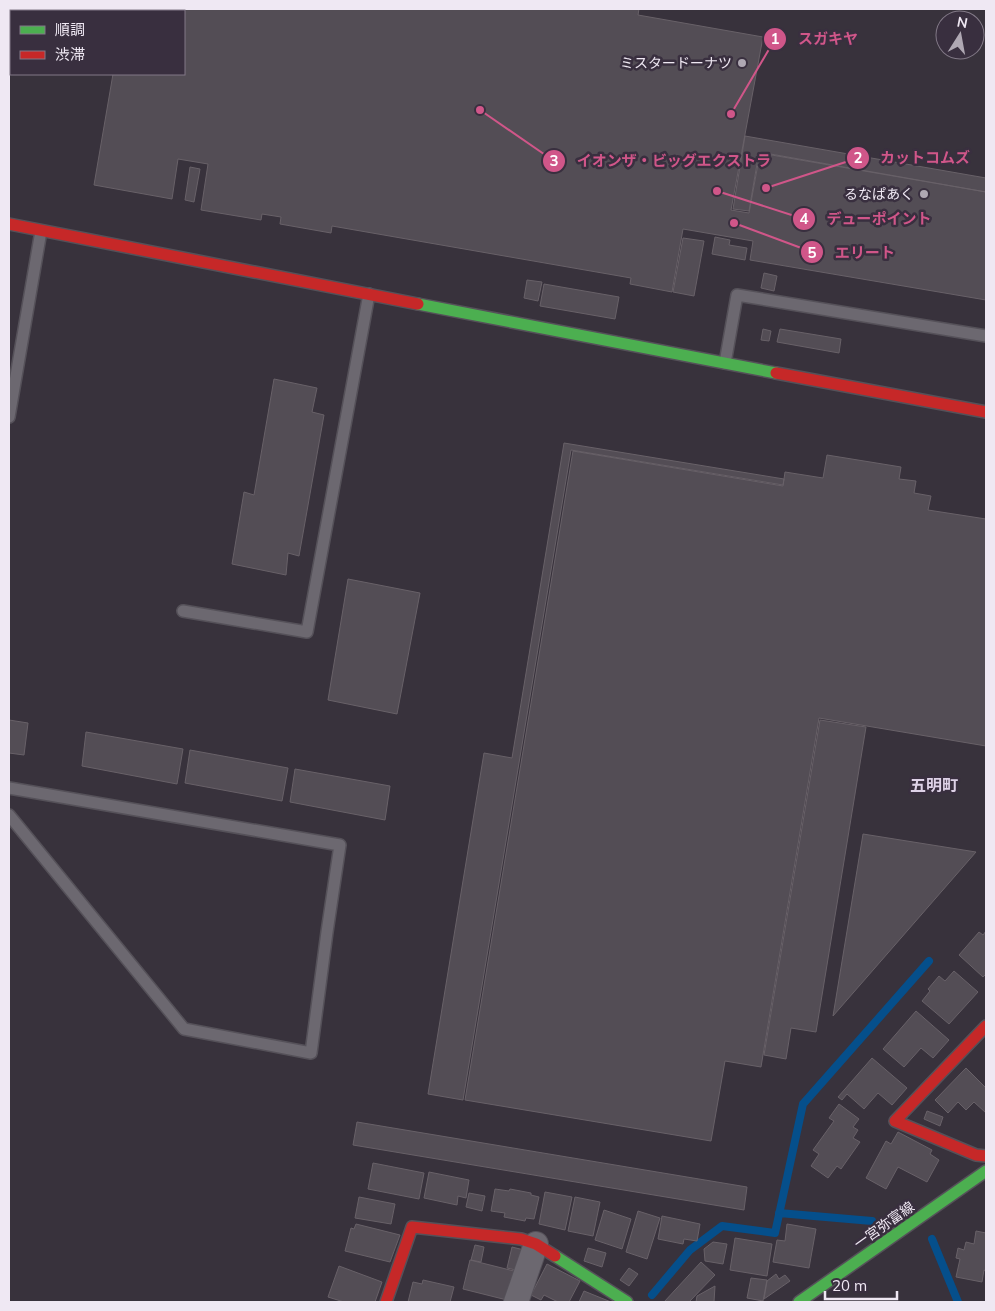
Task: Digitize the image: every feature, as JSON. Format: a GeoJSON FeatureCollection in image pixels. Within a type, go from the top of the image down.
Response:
{"type":"FeatureCollection","features":[{"type":"Feature","properties":{"kind":"street"},"geometry":{"type":"LineString","coordinates":[[9,224],[986,412]]}},
{"type":"Feature","properties":{"kind":"street"},"geometry":{"type":"LineString","coordinates":[[986,1026],[895,1121],[976,1155],[986,1156]]}},
{"type":"Feature","properties":{"kind":"street","name":"一宮弥富線"},"geometry":{"type":"LineString","coordinates":[[799,1302],[986,1171]]}},
{"type":"Feature","properties":{"kind":"street"},"geometry":{"type":"LineString","coordinates":[[386,1302],[412,1227],[521,1239],[536,1244],[627,1302]]}},
{"type":"Feature","properties":{"kind":"street"},"geometry":{"type":"LineString","coordinates":[[516,1302],[536,1244]]}},
{"type":"Feature","properties":{"kind":"lane"},"geometry":{"type":"LineString","coordinates":[[9,417],[41,231]]}},
{"type":"Feature","properties":{"kind":"lane"},"geometry":{"type":"LineString","coordinates":[[183,611],[307,632],[369,294]]}},
{"type":"Feature","properties":{"kind":"lane"},"geometry":{"type":"LineString","coordinates":[[726,363],[737,294],[986,336]]}},
{"type":"Feature","properties":{"kind":"lane"},"geometry":{"type":"LineString","coordinates":[[9,788],[340,846],[311,1053],[184,1029],[9,815]]}},
{"type":"Feature","properties":{"kind":"building"},"geometry":{"type":"Polygon","coordinates":[[[639,9],[638,15],[763,37],[731,210],[749,213],[760,153],[986,192],[986,300],[750,260],[753,241],[683,229],[672,292],[630,284],[631,278],[332,226],[331,233],[280,224],[281,217],[262,214],[261,220],[201,210],[208,164],[178,159],[172,199],[94,185],[113,75],[185,75],[185,10],[124,10],[639,9]]]}},
{"type":"Feature","properties":{"kind":"building"},"geometry":{"type":"Polygon","coordinates":[[[745,136],[986,178],[986,192],[759,152],[749,211],[733,209],[745,136]]]}},
{"type":"Feature","properties":{"kind":"building"},"geometry":{"type":"Polygon","coordinates":[[[190,167],[200,169],[194,202],[185,200],[190,167]]]}},
{"type":"Feature","properties":{"kind":"building"},"geometry":{"type":"Polygon","coordinates":[[[715,237],[730,240],[729,245],[747,248],[745,260],[712,254],[715,237]]]}},
{"type":"Feature","properties":{"kind":"building"},"geometry":{"type":"Polygon","coordinates":[[[683,238],[704,241],[694,296],[673,292],[683,238]]]}},
{"type":"Feature","properties":{"kind":"building"},"geometry":{"type":"Polygon","coordinates":[[[764,273],[777,276],[774,291],[761,288],[764,273]]]}},
{"type":"Feature","properties":{"kind":"building"},"geometry":{"type":"Polygon","coordinates":[[[527,280],[542,282],[538,301],[524,298],[527,280]]]}},
{"type":"Feature","properties":{"kind":"building"},"geometry":{"type":"Polygon","coordinates":[[[544,284],[619,297],[615,319],[540,306],[544,284]]]}},
{"type":"Feature","properties":{"kind":"building"},"geometry":{"type":"Polygon","coordinates":[[[763,329],[771,331],[769,341],[761,340],[763,329]]]}},
{"type":"Feature","properties":{"kind":"building"},"geometry":{"type":"Polygon","coordinates":[[[780,329],[841,339],[839,353],[777,342],[780,329]]]}},
{"type":"Feature","properties":{"kind":"building"},"geometry":{"type":"Polygon","coordinates":[[[274,379],[317,388],[312,412],[324,415],[299,556],[288,553],[286,575],[232,564],[244,492],[254,495],[274,379]]]}},
{"type":"Feature","properties":{"kind":"building"},"geometry":{"type":"Polygon","coordinates":[[[564,443],[784,479],[783,485],[571,450],[463,1100],[428,1094],[484,753],[512,758],[564,443]]]}},
{"type":"Feature","properties":{"kind":"building"},"geometry":{"type":"Polygon","coordinates":[[[573,451],[783,486],[785,472],[823,478],[827,455],[901,467],[899,479],[916,481],[914,493],[931,496],[928,510],[986,519],[986,746],[819,718],[761,1067],[725,1061],[711,1141],[465,1100],[573,451]]]}},
{"type":"Feature","properties":{"kind":"building"},"geometry":{"type":"Polygon","coordinates":[[[348,579],[420,593],[397,714],[328,700],[348,579]]]}},
{"type":"Feature","properties":{"kind":"building"},"geometry":{"type":"Polygon","coordinates":[[[9,720],[28,723],[24,755],[9,753],[9,720]]]}},
{"type":"Feature","properties":{"kind":"building"},"geometry":{"type":"Polygon","coordinates":[[[820,720],[866,727],[816,1032],[791,1028],[786,1059],[764,1055],[820,720]]]}},
{"type":"Feature","properties":{"kind":"building"},"geometry":{"type":"Polygon","coordinates":[[[86,732],[183,749],[177,784],[82,766],[86,732]]]}},
{"type":"Feature","properties":{"kind":"building"},"geometry":{"type":"Polygon","coordinates":[[[190,750],[288,768],[282,801],[185,783],[190,750]]]}},
{"type":"Feature","properties":{"kind":"building"},"geometry":{"type":"Polygon","coordinates":[[[295,769],[390,786],[385,820],[290,802],[295,769]]]}},
{"type":"Feature","properties":{"kind":"building"},"geometry":{"type":"Polygon","coordinates":[[[863,834],[976,852],[833,1016],[863,834]]]}},
{"type":"Feature","properties":{"kind":"building"},"geometry":{"type":"Polygon","coordinates":[[[986,931],[986,974],[983,977],[959,955],[979,932],[983,935],[986,931]]]}},
{"type":"Feature","properties":{"kind":"building"},"geometry":{"type":"Polygon","coordinates":[[[954,971],[978,992],[949,1024],[922,1001],[930,991],[928,989],[939,976],[945,981],[954,971]]]}},
{"type":"Feature","properties":{"kind":"building"},"geometry":{"type":"Polygon","coordinates":[[[916,1011],[949,1040],[933,1058],[921,1048],[904,1067],[883,1049],[916,1011]]]}},
{"type":"Feature","properties":{"kind":"building"},"geometry":{"type":"Polygon","coordinates":[[[872,1058],[907,1088],[892,1105],[878,1093],[864,1109],[847,1094],[842,1100],[838,1097],[872,1058]]]}},
{"type":"Feature","properties":{"kind":"building"},"geometry":{"type":"Polygon","coordinates":[[[966,1068],[986,1088],[986,1113],[974,1102],[966,1110],[958,1102],[948,1113],[935,1100],[966,1068]]]}},
{"type":"Feature","properties":{"kind":"building"},"geometry":{"type":"Polygon","coordinates":[[[839,1104],[859,1119],[853,1127],[858,1130],[853,1138],[860,1142],[841,1169],[837,1166],[828,1178],[811,1166],[819,1154],[813,1150],[834,1121],[829,1118],[839,1104]]]}},
{"type":"Feature","properties":{"kind":"building"},"geometry":{"type":"Polygon","coordinates":[[[927,1111],[943,1117],[940,1126],[924,1119],[927,1111]]]}},
{"type":"Feature","properties":{"kind":"building"},"geometry":{"type":"Polygon","coordinates":[[[357,1122],[747,1187],[744,1210],[353,1145],[357,1122]]]}},
{"type":"Feature","properties":{"kind":"building"},"geometry":{"type":"Polygon","coordinates":[[[898,1132],[932,1150],[930,1154],[939,1160],[927,1182],[898,1167],[886,1189],[866,1178],[886,1141],[891,1144],[898,1132]]]}},
{"type":"Feature","properties":{"kind":"building"},"geometry":{"type":"Polygon","coordinates":[[[373,1163],[424,1173],[419,1199],[368,1189],[373,1163]]]}},
{"type":"Feature","properties":{"kind":"building"},"geometry":{"type":"Polygon","coordinates":[[[429,1172],[469,1180],[466,1198],[458,1196],[457,1205],[424,1198],[429,1172]]]}},
{"type":"Feature","properties":{"kind":"building"},"geometry":{"type":"Polygon","coordinates":[[[495,1189],[509,1191],[510,1189],[531,1193],[531,1195],[539,1197],[534,1219],[526,1218],[525,1221],[504,1217],[505,1213],[491,1211],[495,1189]]]}},
{"type":"Feature","properties":{"kind":"building"},"geometry":{"type":"Polygon","coordinates":[[[545,1192],[572,1197],[565,1230],[539,1224],[545,1192]]]}},
{"type":"Feature","properties":{"kind":"building"},"geometry":{"type":"Polygon","coordinates":[[[469,1193],[485,1196],[482,1211],[466,1207],[469,1193]]]}},
{"type":"Feature","properties":{"kind":"building"},"geometry":{"type":"Polygon","coordinates":[[[359,1197],[395,1204],[391,1224],[355,1218],[359,1197]]]}},
{"type":"Feature","properties":{"kind":"building"},"geometry":{"type":"Polygon","coordinates":[[[575,1197],[600,1202],[593,1236],[568,1231],[575,1197]]]}},
{"type":"Feature","properties":{"kind":"building"},"geometry":{"type":"Polygon","coordinates":[[[604,1210],[631,1219],[622,1249],[595,1240],[604,1210]]]}},
{"type":"Feature","properties":{"kind":"building"},"geometry":{"type":"Polygon","coordinates":[[[638,1211],[660,1218],[647,1259],[626,1252],[638,1211]]]}},
{"type":"Feature","properties":{"kind":"building"},"geometry":{"type":"Polygon","coordinates":[[[662,1216],[700,1224],[697,1241],[684,1239],[683,1244],[658,1239],[662,1216]]]}},
{"type":"Feature","properties":{"kind":"building"},"geometry":{"type":"Polygon","coordinates":[[[356,1224],[400,1235],[390,1262],[345,1251],[351,1228],[354,1229],[356,1224]]]}},
{"type":"Feature","properties":{"kind":"building"},"geometry":{"type":"Polygon","coordinates":[[[787,1224],[816,1229],[809,1268],[773,1262],[777,1240],[785,1241],[787,1224]]]}},
{"type":"Feature","properties":{"kind":"building"},"geometry":{"type":"Polygon","coordinates":[[[976,1231],[986,1233],[986,1271],[984,1270],[982,1282],[956,1277],[960,1259],[956,1258],[958,1248],[964,1250],[966,1242],[974,1244],[976,1231]]]}},
{"type":"Feature","properties":{"kind":"building"},"geometry":{"type":"Polygon","coordinates":[[[735,1238],[772,1244],[767,1276],[730,1270],[735,1238]]]}},
{"type":"Feature","properties":{"kind":"building"},"geometry":{"type":"Polygon","coordinates":[[[713,1242],[727,1244],[723,1264],[705,1261],[704,1249],[713,1242]]]}},
{"type":"Feature","properties":{"kind":"building"},"geometry":{"type":"Polygon","coordinates":[[[475,1245],[484,1247],[481,1262],[471,1260],[475,1245]]]}},
{"type":"Feature","properties":{"kind":"building"},"geometry":{"type":"Polygon","coordinates":[[[512,1247],[524,1250],[520,1271],[507,1268],[512,1247]]]}},
{"type":"Feature","properties":{"kind":"building"},"geometry":{"type":"Polygon","coordinates":[[[588,1248],[606,1253],[602,1267],[584,1261],[588,1248]]]}},
{"type":"Feature","properties":{"kind":"building"},"geometry":{"type":"Polygon","coordinates":[[[470,1260],[514,1271],[507,1300],[463,1289],[470,1260]]]}},
{"type":"Feature","properties":{"kind":"building"},"geometry":{"type":"Polygon","coordinates":[[[701,1262],[715,1275],[689,1302],[664,1302],[701,1262]]]}},
{"type":"Feature","properties":{"kind":"building"},"geometry":{"type":"Polygon","coordinates":[[[547,1264],[580,1281],[569,1302],[558,1302],[544,1295],[541,1300],[531,1295],[547,1264]]]}},
{"type":"Feature","properties":{"kind":"building"},"geometry":{"type":"Polygon","coordinates":[[[339,1266],[382,1282],[375,1302],[344,1302],[328,1297],[339,1266]]]}},
{"type":"Feature","properties":{"kind":"building"},"geometry":{"type":"Polygon","coordinates":[[[629,1268],[638,1274],[629,1286],[620,1280],[629,1268]]]}},
{"type":"Feature","properties":{"kind":"building"},"geometry":{"type":"Polygon","coordinates":[[[776,1274],[779,1279],[785,1275],[790,1281],[764,1299],[767,1281],[776,1274]]]}},
{"type":"Feature","properties":{"kind":"building"},"geometry":{"type":"Polygon","coordinates":[[[751,1278],[767,1280],[763,1301],[747,1298],[751,1278]]]}},
{"type":"Feature","properties":{"kind":"building"},"geometry":{"type":"Polygon","coordinates":[[[423,1280],[454,1287],[450,1302],[408,1302],[413,1282],[422,1284],[423,1280]]]}},
{"type":"Feature","properties":{"kind":"building"},"geometry":{"type":"Polygon","coordinates":[[[715,1286],[714,1302],[696,1302],[697,1296],[715,1286]]]}},
{"type":"Feature","properties":{"kind":"building"},"geometry":{"type":"Polygon","coordinates":[[[584,1291],[611,1302],[579,1302],[584,1291]]]}},
{"type":"Feature","properties":{"kind":"waterway"},"geometry":{"type":"LineString","coordinates":[[652,1295],[690,1250],[722,1226],[775,1233],[803,1104],[929,961]]}},
{"type":"Feature","properties":{"kind":"waterway"},"geometry":{"type":"LineString","coordinates":[[779,1213],[872,1221]]}},
{"type":"Feature","properties":{"kind":"waterway"},"geometry":{"type":"LineString","coordinates":[[932,1239],[958,1302]]}},
{"type":"Feature","properties":{"kind":"traffic: fast"},"geometry":{"type":"LineString","coordinates":[[418,304],[776,373]]}},
{"type":"Feature","properties":{"kind":"traffic: fast"},"geometry":{"type":"LineString","coordinates":[[799,1302],[986,1171]]}},
{"type":"Feature","properties":{"kind":"traffic: fast"},"geometry":{"type":"LineString","coordinates":[[555,1256],[627,1302]]}},
{"type":"Feature","properties":{"kind":"traffic: jam"},"geometry":{"type":"LineString","coordinates":[[9,224],[418,304]]}},
{"type":"Feature","properties":{"kind":"traffic: jam"},"geometry":{"type":"LineString","coordinates":[[776,373],[986,412]]}},
{"type":"Feature","properties":{"kind":"traffic: jam"},"geometry":{"type":"LineString","coordinates":[[986,1026],[895,1121],[976,1155],[986,1156]]}},
{"type":"Feature","properties":{"kind":"traffic: jam"},"geometry":{"type":"LineString","coordinates":[[386,1302],[412,1227],[521,1239],[536,1244],[555,1256]]}},
{"type":"Feature","properties":{"kind":"place","name":"ミスタードーナツ"},"geometry":{"type":"Point","coordinates":[742,63]}},
{"type":"Feature","properties":{"kind":"place","name":"イオンザ・ビッグエクストラ"},"geometry":{"type":"Point","coordinates":[480,110]}},
{"type":"Feature","properties":{"kind":"place","name":"スガキヤ"},"geometry":{"type":"Point","coordinates":[731,114]}},
{"type":"Feature","properties":{"kind":"place","name":"カットコムズ"},"geometry":{"type":"Point","coordinates":[766,188]}},
{"type":"Feature","properties":{"kind":"place","name":"デューポイント"},"geometry":{"type":"Point","coordinates":[717,191]}},
{"type":"Feature","properties":{"kind":"place","name":"るなぱあく"},"geometry":{"type":"Point","coordinates":[924,194]}},
{"type":"Feature","properties":{"kind":"place","name":"エリート"},"geometry":{"type":"Point","coordinates":[734,223]}},
{"type":"Feature","properties":{"kind":"district","name":"五明町"},"geometry":{"type":"Point","coordinates":[934,785]}}]}
